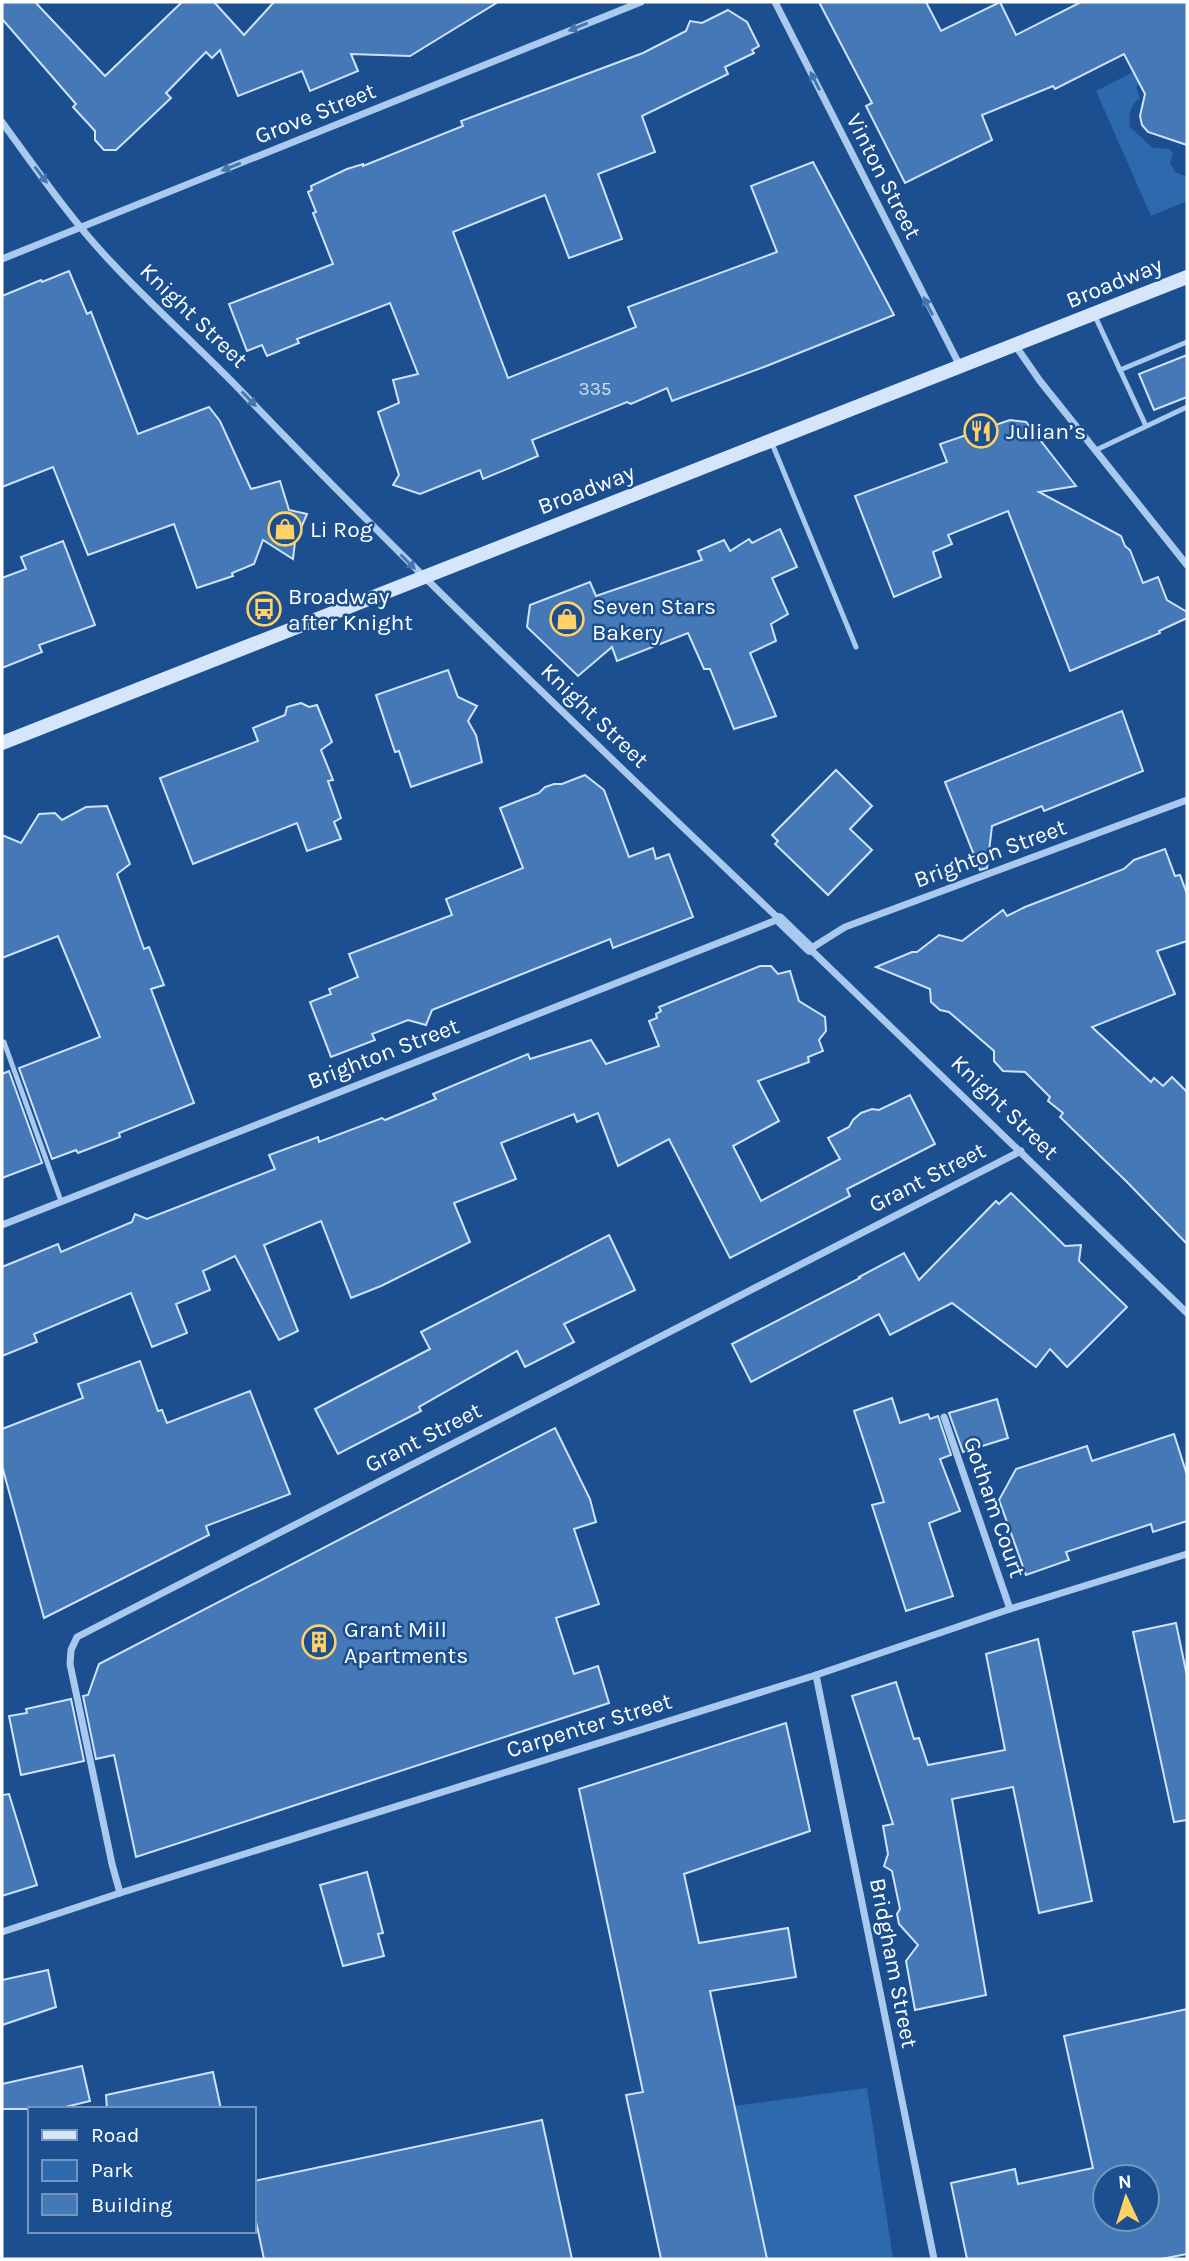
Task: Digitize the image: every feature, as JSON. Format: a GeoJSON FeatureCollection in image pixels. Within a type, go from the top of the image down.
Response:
{"type":"FeatureCollection","features":[{"type":"Feature","properties":{"kind":"main road","name":"Broadway"},"geometry":{"type":"LineString","coordinates":[[2,743],[1187,277]]}},
{"type":"Feature","properties":{"kind":"street","name":"Grove Street"},"geometry":{"type":"LineString","coordinates":[[2,259],[641,2]]}},
{"type":"Feature","properties":{"kind":"street","name":"Vinton Street"},"geometry":{"type":"LineString","coordinates":[[775,2],[960,367]]}},
{"type":"Feature","properties":{"kind":"street","name":"Knight Street"},"geometry":{"type":"LineString","coordinates":[[2,122],[81,228],[112,264],[220,369],[358,513],[1187,1313]]}},
{"type":"Feature","properties":{"kind":"street"},"geometry":{"type":"LineString","coordinates":[[1015,345],[1040,381],[1187,565]]}},
{"type":"Feature","properties":{"kind":"street","name":"Brighton Street"},"geometry":{"type":"LineString","coordinates":[[810,949],[845,927],[1187,800]]}},
{"type":"Feature","properties":{"kind":"street","name":"Brighton Street"},"geometry":{"type":"LineString","coordinates":[[2,1225],[779,919]]}},
{"type":"Feature","properties":{"kind":"street","name":"Grant Street"},"geometry":{"type":"LineString","coordinates":[[120,1893],[70,1664],[76,1637],[1021,1151]]}},
{"type":"Feature","properties":{"kind":"street","name":"Gotham Court"},"geometry":{"type":"LineString","coordinates":[[944,1417],[1010,1609]]}},
{"type":"Feature","properties":{"kind":"street","name":"Carpenter Street"},"geometry":{"type":"LineString","coordinates":[[2,1933],[120,1893],[816,1675],[1010,1609],[1187,1554]]}},
{"type":"Feature","properties":{"kind":"street","name":"Bridgham Street"},"geometry":{"type":"LineString","coordinates":[[816,1675],[934,2259]]}},
{"type":"Feature","properties":{"kind":"lane"},"geometry":{"type":"LineString","coordinates":[[1094,314],[1146,426]]}},
{"type":"Feature","properties":{"kind":"lane"},"geometry":{"type":"LineString","coordinates":[[1120,370],[1187,342]]}},
{"type":"Feature","properties":{"kind":"lane"},"geometry":{"type":"LineString","coordinates":[[1096,450],[1187,407]]}},
{"type":"Feature","properties":{"kind":"lane"},"geometry":{"type":"LineString","coordinates":[[771,441],[856,647]]}},
{"type":"Feature","properties":{"kind":"lane"},"geometry":{"type":"LineString","coordinates":[[2,1043],[4,1042],[61,1201]]}},
{"type":"Feature","properties":{"kind":"green space"},"geometry":{"type":"Polygon","coordinates":[[[1141,68],[1147,79],[1136,87],[1140,98],[1130,111],[1130,127],[1153,148],[1170,149],[1173,153],[1170,163],[1175,172],[1187,175],[1187,201],[1151,216],[1096,91],[1141,68]]]}},
{"type":"Feature","properties":{"kind":"green space"},"geometry":{"type":"Polygon","coordinates":[[[867,2088],[893,2259],[767,2259],[734,2106],[867,2088]]]}},
{"type":"Feature","properties":{"kind":"building"},"geometry":{"type":"Polygon","coordinates":[[[2,2],[35,2],[105,76],[182,2],[214,2],[244,35],[274,2],[498,2],[410,56],[351,54],[358,71],[310,91],[302,71],[238,96],[220,50],[212,58],[206,52],[166,93],[171,98],[116,150],[104,150],[95,140],[95,131],[73,107],[76,104],[2,19],[2,2]]]}},
{"type":"Feature","properties":{"kind":"building"},"geometry":{"type":"Polygon","coordinates":[[[819,2],[926,2],[941,31],[1000,2],[1016,35],[1081,2],[1187,2],[1187,145],[1148,132],[1142,125],[1140,116],[1145,94],[1124,54],[1055,89],[1053,86],[982,115],[992,140],[905,183],[866,106],[872,103],[819,2]]]}},
{"type":"Feature","properties":{"kind":"building"},"geometry":{"type":"Polygon","coordinates":[[[728,10],[747,22],[759,46],[752,50],[754,53],[725,67],[728,74],[642,116],[655,152],[598,174],[622,239],[569,258],[545,195],[453,232],[508,378],[636,327],[628,307],[777,252],[751,186],[813,162],[894,315],[672,401],[667,388],[631,404],[627,402],[532,440],[538,456],[483,479],[480,470],[420,494],[393,485],[399,475],[378,412],[399,403],[393,380],[418,374],[390,303],[297,339],[299,343],[267,356],[262,345],[247,351],[229,304],[333,264],[313,213],[316,212],[308,192],[312,190],[311,186],[347,169],[363,166],[463,126],[461,121],[643,53],[686,31],[690,21],[702,23],[728,10]]]}},
{"type":"Feature","properties":{"kind":"building"},"geometry":{"type":"Polygon","coordinates":[[[69,271],[87,314],[91,312],[138,434],[209,407],[220,421],[251,489],[280,481],[289,510],[307,514],[295,542],[293,559],[263,540],[254,564],[232,573],[233,576],[197,588],[174,524],[88,555],[53,467],[2,487],[2,296],[69,271]]]}},
{"type":"Feature","properties":{"kind":"building"},"geometry":{"type":"Polygon","coordinates":[[[1187,355],[1187,397],[1154,410],[1139,374],[1187,355]]]}},
{"type":"Feature","properties":{"kind":"building"},"geometry":{"type":"Polygon","coordinates":[[[1010,420],[1026,422],[1076,486],[1039,492],[1121,536],[1130,550],[1143,583],[1158,577],[1167,600],[1187,612],[1187,618],[1159,631],[1160,633],[1070,671],[1008,511],[948,535],[952,544],[933,552],[941,577],[894,597],[855,496],[947,462],[940,444],[1010,420]]]}},
{"type":"Feature","properties":{"kind":"building"},"geometry":{"type":"Polygon","coordinates":[[[780,529],[797,567],[772,578],[788,614],[771,624],[776,641],[750,653],[776,716],[734,729],[710,669],[704,669],[688,633],[617,661],[612,647],[578,676],[527,627],[530,605],[590,582],[596,596],[702,560],[698,551],[724,540],[730,551],[749,539],[752,543],[780,529]]]}},
{"type":"Feature","properties":{"kind":"building"},"geometry":{"type":"Polygon","coordinates":[[[63,541],[95,625],[39,645],[42,652],[2,668],[2,578],[26,569],[21,557],[63,541]]]}},
{"type":"Feature","properties":{"kind":"building"},"geometry":{"type":"Polygon","coordinates":[[[448,670],[458,697],[477,706],[468,721],[476,735],[482,762],[411,787],[399,751],[395,752],[376,695],[448,670]]]}},
{"type":"Feature","properties":{"kind":"building"},"geometry":{"type":"Polygon","coordinates":[[[301,703],[309,707],[317,705],[332,742],[321,750],[333,780],[328,781],[341,818],[334,822],[341,839],[307,851],[297,823],[193,864],[160,778],[258,741],[253,728],[285,715],[287,707],[301,703]]]}},
{"type":"Feature","properties":{"kind":"building"},"geometry":{"type":"Polygon","coordinates":[[[1122,711],[1143,771],[1044,811],[1042,806],[992,826],[987,868],[980,870],[945,782],[1122,711]]]}},
{"type":"Feature","properties":{"kind":"building"},"geometry":{"type":"Polygon","coordinates":[[[836,770],[872,806],[850,829],[872,850],[828,895],[775,844],[778,841],[772,835],[836,770]]]}},
{"type":"Feature","properties":{"kind":"building"},"geometry":{"type":"Polygon","coordinates":[[[585,775],[604,790],[629,857],[653,848],[656,859],[669,854],[693,917],[613,948],[610,939],[432,1010],[426,1025],[408,1020],[372,1034],[375,1040],[331,1057],[310,1002],[331,994],[329,989],[358,977],[349,954],[452,915],[446,899],[523,868],[500,808],[539,793],[545,787],[585,775]]]}},
{"type":"Feature","properties":{"kind":"building"},"geometry":{"type":"Polygon","coordinates":[[[107,806],[130,864],[117,874],[144,949],[149,947],[164,985],[151,989],[194,1103],[119,1133],[120,1137],[78,1153],[76,1150],[52,1159],[19,1068],[100,1037],[58,936],[2,958],[2,835],[21,843],[39,814],[55,813],[62,820],[86,807],[107,806]]]}},
{"type":"Feature","properties":{"kind":"building"},"geometry":{"type":"Polygon","coordinates":[[[1165,849],[1175,876],[1180,875],[1187,894],[1187,941],[1157,951],[1175,994],[1092,1027],[1151,1082],[1154,1078],[1163,1086],[1172,1077],[1187,1092],[1187,1244],[1060,1117],[1063,1113],[1048,1101],[1050,1097],[1025,1072],[1003,1071],[994,1061],[994,1051],[949,1012],[940,1010],[931,1002],[930,989],[876,967],[917,952],[939,935],[962,941],[1003,910],[1007,916],[1124,869],[1134,860],[1165,849]]]}},
{"type":"Feature","properties":{"kind":"building"},"geometry":{"type":"Polygon","coordinates":[[[760,966],[771,966],[778,974],[790,971],[799,1001],[825,1017],[826,1031],[819,1040],[823,1051],[808,1057],[809,1062],[758,1081],[779,1121],[733,1146],[761,1201],[840,1159],[828,1138],[849,1127],[861,1113],[872,1109],[879,1110],[910,1095],[935,1144],[847,1189],[850,1196],[730,1258],[669,1139],[618,1166],[598,1113],[577,1122],[574,1114],[501,1143],[516,1179],[454,1203],[470,1242],[381,1286],[351,1298],[321,1221],[264,1245],[298,1331],[279,1340],[235,1256],[203,1271],[210,1290],[176,1304],[187,1333],[152,1347],[131,1293],[34,1334],[37,1342],[2,1356],[2,1267],[58,1244],[61,1252],[132,1222],[135,1214],[147,1219],[275,1169],[269,1155],[318,1137],[319,1142],[382,1118],[385,1120],[436,1099],[433,1094],[528,1054],[530,1059],[591,1040],[606,1064],[659,1046],[649,1021],[657,1018],[656,1014],[661,1011],[659,1007],[760,966]]]}},
{"type":"Feature","properties":{"kind":"building"},"geometry":{"type":"Polygon","coordinates":[[[9,1071],[42,1163],[2,1178],[2,1074],[9,1071]]]}},
{"type":"Feature","properties":{"kind":"building"},"geometry":{"type":"Polygon","coordinates":[[[1011,1193],[1065,1246],[1081,1245],[1079,1261],[1127,1307],[1067,1367],[1050,1349],[1036,1367],[952,1303],[890,1335],[879,1314],[751,1382],[732,1344],[904,1253],[919,1280],[996,1201],[999,1204],[1011,1193]]]}},
{"type":"Feature","properties":{"kind":"building"},"geometry":{"type":"Polygon","coordinates":[[[609,1235],[635,1290],[564,1324],[574,1342],[525,1367],[517,1351],[419,1407],[421,1411],[338,1454],[315,1409],[430,1349],[421,1332],[609,1235]]]}},
{"type":"Feature","properties":{"kind":"building"},"geometry":{"type":"Polygon","coordinates":[[[140,1361],[158,1411],[162,1410],[167,1423],[250,1391],[290,1494],[206,1526],[209,1535],[44,1618],[2,1466],[2,1429],[83,1398],[78,1384],[140,1361]]]}},
{"type":"Feature","properties":{"kind":"building"},"geometry":{"type":"Polygon","coordinates":[[[892,1398],[900,1423],[928,1414],[930,1419],[938,1416],[951,1455],[940,1459],[960,1511],[929,1523],[953,1596],[906,1611],[872,1505],[884,1502],[854,1411],[892,1398]]]}},
{"type":"Feature","properties":{"kind":"building"},"geometry":{"type":"Polygon","coordinates":[[[997,1399],[1008,1438],[963,1452],[949,1413],[997,1399]]]}},
{"type":"Feature","properties":{"kind":"building","name":"Grant Mill Apartments"},"geometry":{"type":"Polygon","coordinates":[[[555,1428],[590,1499],[596,1522],[574,1529],[599,1604],[556,1618],[574,1674],[598,1666],[609,1703],[136,1857],[114,1755],[96,1759],[83,1696],[88,1695],[99,1664],[555,1428]]]}},
{"type":"Feature","properties":{"kind":"building"},"geometry":{"type":"Polygon","coordinates":[[[1174,1434],[1187,1475],[1187,1521],[1153,1532],[1151,1524],[1066,1552],[1069,1560],[1026,1575],[999,1500],[1016,1469],[1087,1446],[1092,1461],[1174,1434]]]}},
{"type":"Feature","properties":{"kind":"building"},"geometry":{"type":"Polygon","coordinates":[[[1176,1623],[1187,1676],[1187,1820],[1174,1822],[1133,1632],[1176,1623]]]}},
{"type":"Feature","properties":{"kind":"building"},"geometry":{"type":"Polygon","coordinates":[[[1038,1639],[1092,1901],[1039,1913],[1013,1787],[952,1799],[986,1995],[915,2010],[906,1961],[918,1945],[899,1924],[897,1914],[900,1909],[892,1871],[884,1866],[888,1854],[883,1826],[893,1824],[852,1696],[896,1682],[914,1739],[919,1738],[928,1765],[1005,1750],[986,1654],[1038,1639]]]}},
{"type":"Feature","properties":{"kind":"building"},"geometry":{"type":"Polygon","coordinates":[[[71,1699],[84,1761],[21,1775],[9,1716],[27,1713],[26,1709],[71,1699]]]}},
{"type":"Feature","properties":{"kind":"building"},"geometry":{"type":"Polygon","coordinates":[[[786,1723],[810,1831],[684,1874],[699,1943],[788,1928],[796,1977],[710,1991],[767,2259],[661,2259],[626,2095],[643,2092],[579,1789],[786,1723]]]}},
{"type":"Feature","properties":{"kind":"building"},"geometry":{"type":"Polygon","coordinates":[[[9,1794],[37,1885],[2,1896],[2,1795],[9,1794]]]}},
{"type":"Feature","properties":{"kind":"building"},"geometry":{"type":"Polygon","coordinates":[[[367,1872],[383,1933],[378,1934],[384,1956],[343,1966],[320,1885],[367,1872]]]}},
{"type":"Feature","properties":{"kind":"building"},"geometry":{"type":"Polygon","coordinates":[[[48,1970],[56,2007],[2,2025],[2,1980],[48,1970]]]}},
{"type":"Feature","properties":{"kind":"building"},"geometry":{"type":"Polygon","coordinates":[[[1187,2009],[1187,2254],[1161,2259],[967,2259],[951,2183],[1015,2169],[1018,2184],[1091,2168],[1091,2233],[1161,2233],[1161,2163],[1092,2163],[1064,2036],[1187,2009]]]}},
{"type":"Feature","properties":{"kind":"building"},"geometry":{"type":"Polygon","coordinates":[[[82,2066],[90,2101],[65,2107],[2,2109],[2,2084],[82,2066]]]}},
{"type":"Feature","properties":{"kind":"building"},"geometry":{"type":"Polygon","coordinates":[[[213,2072],[221,2107],[107,2107],[106,2095],[213,2072]]]}},
{"type":"Feature","properties":{"kind":"building"},"geometry":{"type":"Polygon","coordinates":[[[542,2120],[572,2259],[264,2259],[256,2221],[256,2181],[542,2120]]]}},
{"type":"Feature","properties":{"kind":"place","name":"Julian’s"},"geometry":{"type":"Point","coordinates":[981,431]}},
{"type":"Feature","properties":{"kind":"place","name":"Li Rog"},"geometry":{"type":"Point","coordinates":[285,529]}},
{"type":"Feature","properties":{"kind":"place","name":"Broadway after Knight"},"geometry":{"type":"Point","coordinates":[264,609]}},
{"type":"Feature","properties":{"kind":"place","name":"Seven Stars Bakery"},"geometry":{"type":"Point","coordinates":[567,619]}},
{"type":"Feature","properties":{"kind":"place","name":"Grant Mill Apartments"},"geometry":{"type":"Point","coordinates":[319,1642]}}]}
